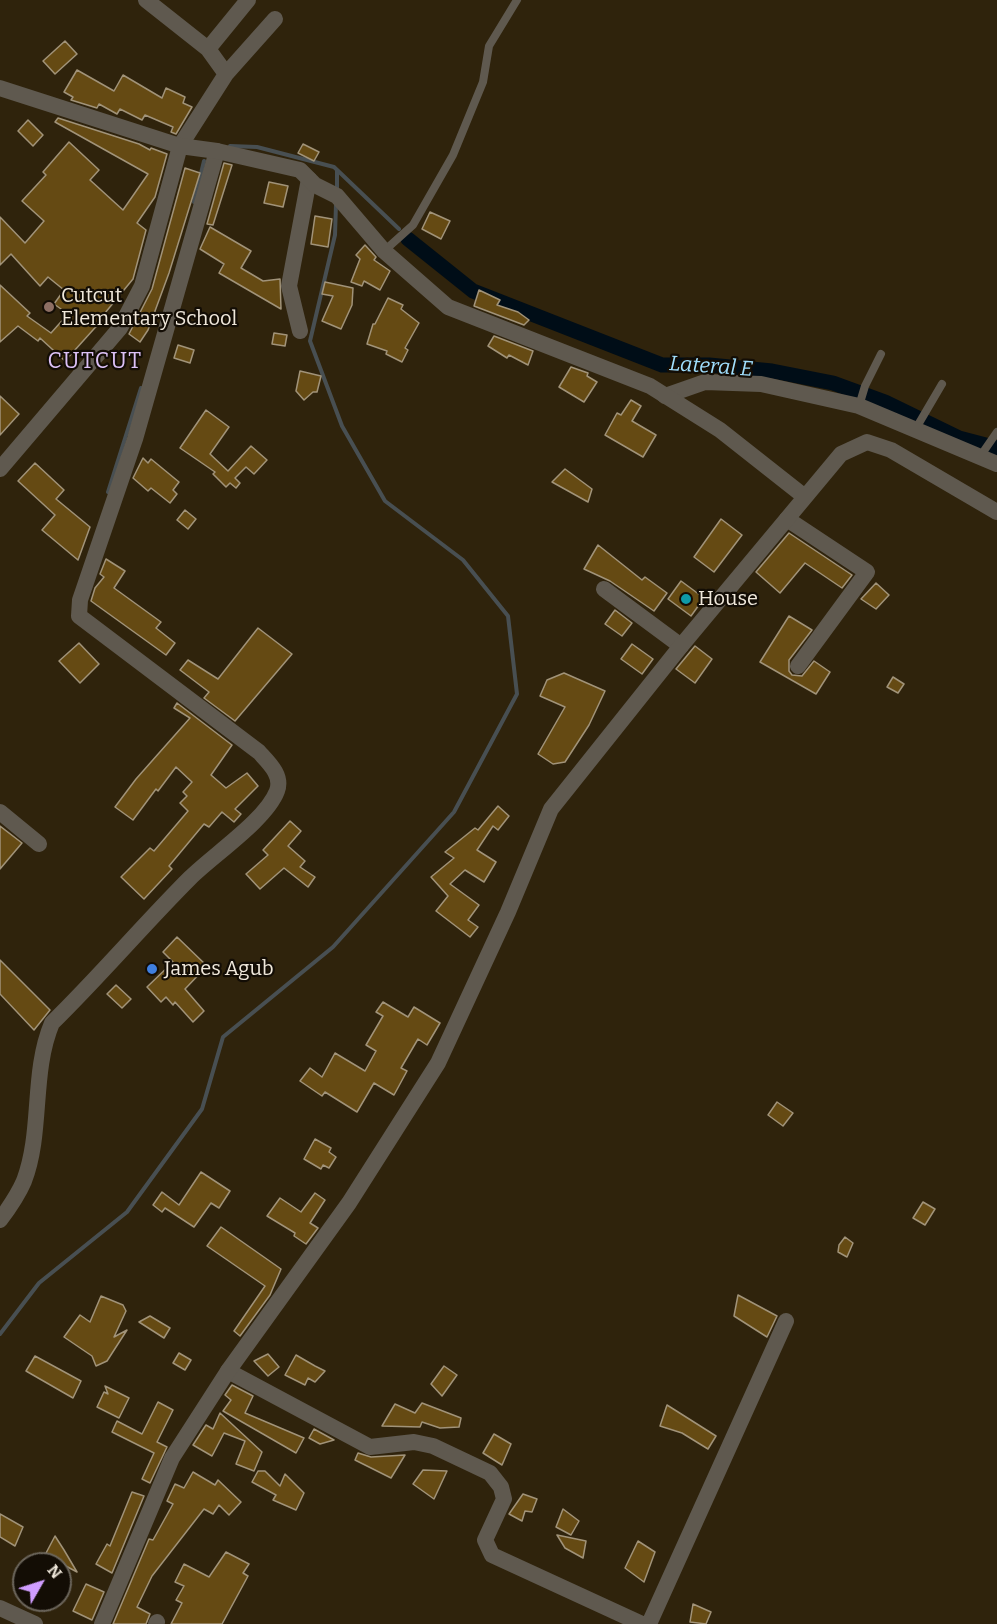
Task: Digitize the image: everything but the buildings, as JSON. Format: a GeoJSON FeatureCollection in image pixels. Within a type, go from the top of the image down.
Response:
{"type":"FeatureCollection","features":[{"type":"Feature","properties":{"kind":"street"},"geometry":{"type":"LineString","coordinates":[[146,0],[208,49],[226,74]]}},
{"type":"Feature","properties":{"kind":"street"},"geometry":{"type":"LineString","coordinates":[[208,49],[248,0]]}},
{"type":"Feature","properties":{"kind":"street"},"geometry":{"type":"LineString","coordinates":[[0,469],[120,328],[142,286],[180,146],[226,74],[275,19]]}},
{"type":"Feature","properties":{"kind":"street"},"geometry":{"type":"LineString","coordinates":[[0,88],[180,146],[217,151],[300,170],[312,182],[337,196],[384,251],[448,307],[650,386],[720,430],[805,496]]}},
{"type":"Feature","properties":{"kind":"street"},"geometry":{"type":"LineString","coordinates":[[0,1220],[24,1180],[30,1156],[42,1046],[52,1023],[192,876],[248,826],[271,802],[278,788],[276,772],[259,752],[79,616],[80,600],[135,439],[217,151]]}},
{"type":"Feature","properties":{"kind":"street"},"geometry":{"type":"LineString","coordinates":[[300,331],[289,286],[312,182]]}},
{"type":"Feature","properties":{"kind":"street"},"geometry":{"type":"LineString","coordinates":[[665,396],[705,382],[761,384],[860,403],[915,429],[983,452],[997,464]]}},
{"type":"Feature","properties":{"kind":"street"},"geometry":{"type":"LineString","coordinates":[[102,1624],[172,1458],[228,1371],[349,1203],[438,1063],[508,912],[551,809],[681,646],[841,454],[867,441],[891,450],[997,512]]}},
{"type":"Feature","properties":{"kind":"street"},"geometry":{"type":"LineString","coordinates":[[787,519],[867,572],[798,666]]}},
{"type":"Feature","properties":{"kind":"street"},"geometry":{"type":"LineString","coordinates":[[604,589],[681,646]]}},
{"type":"Feature","properties":{"kind":"street"},"geometry":{"type":"LineString","coordinates":[[0,812],[39,844]]}},
{"type":"Feature","properties":{"kind":"street"},"geometry":{"type":"LineString","coordinates":[[649,1624],[786,1321]]}},
{"type":"Feature","properties":{"kind":"street"},"geometry":{"type":"LineString","coordinates":[[228,1371],[370,1447],[414,1442],[433,1446],[490,1473],[501,1487],[504,1499],[485,1540],[492,1555],[642,1624]]}},
{"type":"Feature","properties":{"kind":"street"},"geometry":{"type":"LineString","coordinates":[[0,1608],[35,1624]]}},
{"type":"Feature","properties":{"kind":"lane"},"geometry":{"type":"LineString","coordinates":[[384,251],[413,225],[453,155],[483,82],[489,45],[517,0]]}},
{"type":"Feature","properties":{"kind":"lane"},"geometry":{"type":"LineString","coordinates":[[860,403],[864,386],[881,354]]}},
{"type":"Feature","properties":{"kind":"lane"},"geometry":{"type":"LineString","coordinates":[[915,429],[942,384]]}},
{"type":"Feature","properties":{"kind":"lane"},"geometry":{"type":"LineString","coordinates":[[983,452],[997,432]]}},
{"type":"Feature","properties":{"kind":"waterway"},"geometry":{"type":"LineString","coordinates":[[230,146],[257,147],[334,167],[399,229]]}},
{"type":"Feature","properties":{"kind":"waterway"},"geometry":{"type":"LineString","coordinates":[[194,202],[204,161]]}},
{"type":"Feature","properties":{"kind":"waterway"},"geometry":{"type":"LineString","coordinates":[[337,170],[337,190]]}},
{"type":"Feature","properties":{"kind":"waterway"},"geometry":{"type":"LineString","coordinates":[[0,1334],[39,1283],[127,1212],[202,1109],[223,1037],[333,947],[454,812],[517,694],[508,616],[463,560],[385,501],[342,426],[310,341],[335,235],[336,204]]}},
{"type":"Feature","properties":{"kind":"waterway","name":"Lateral E"},"geometry":{"type":"LineString","coordinates":[[408,239],[473,291],[662,365],[709,365],[772,371],[833,383],[885,402],[959,438],[997,448]]}},
{"type":"Feature","properties":{"kind":"waterway"},"geometry":{"type":"LineString","coordinates":[[108,492],[141,388]]}},
{"type":"Feature","properties":{"kind":"place","name":"Cutcut Elementary School"},"geometry":{"type":"Point","coordinates":[49,307]}},
{"type":"Feature","properties":{"kind":"place","name":"House"},"geometry":{"type":"Point","coordinates":[686,599]}},
{"type":"Feature","properties":{"kind":"place","name":"James Agub"},"geometry":{"type":"Point","coordinates":[152,969]}},
{"type":"Feature","properties":{"kind":"district","name":"CUTCUT"},"geometry":{"type":"Point","coordinates":[95,362]}}]}
